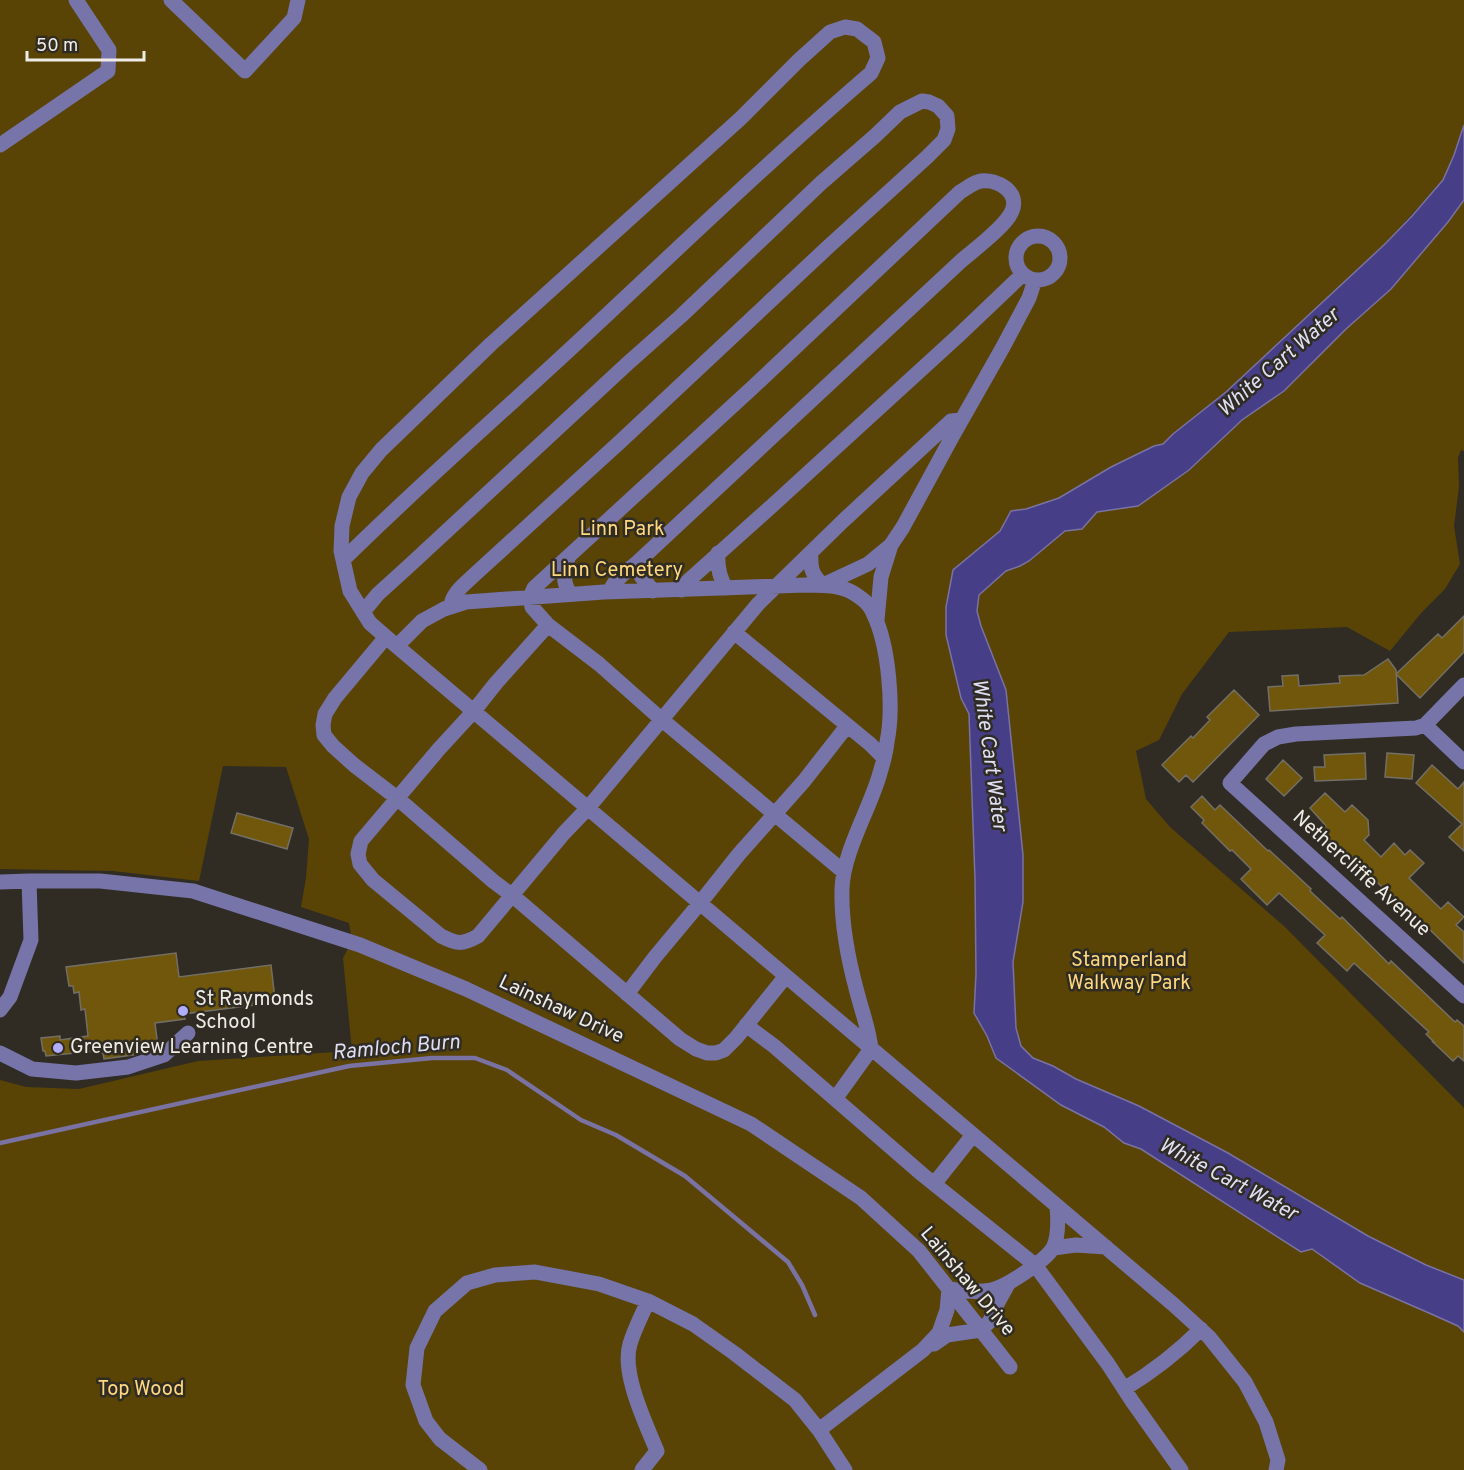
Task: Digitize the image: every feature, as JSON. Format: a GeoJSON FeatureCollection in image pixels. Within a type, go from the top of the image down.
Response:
{"type":"FeatureCollection","features":[{"type":"Feature","properties":{"kind":"street"},"geometry":{"type":"LineString","coordinates":[[0,145],[108,71],[109,50],[75,0]]}},
{"type":"Feature","properties":{"kind":"street"},"geometry":{"type":"LineString","coordinates":[[171,0],[245,71],[294,18],[298,0]]}},
{"type":"Feature","properties":{"kind":"street"},"geometry":{"type":"LineString","coordinates":[[343,560],[782,152],[871,73],[878,58],[874,42],[857,29],[845,27],[830,32],[798,60],[741,117],[491,344],[387,444],[362,473],[349,497],[342,526],[341,551],[343,560],[350,591],[370,623],[391,642],[1201,1329],[1245,1382],[1266,1422],[1278,1460],[1276,1470]]}},
{"type":"Feature","properties":{"kind":"street"},"geometry":{"type":"LineString","coordinates":[[363,612],[378,594],[410,564],[900,112],[922,101],[938,106],[947,116],[948,129],[944,140],[473,576],[456,593],[451,600],[450,607]]}},
{"type":"Feature","properties":{"kind":"street"},"geometry":{"type":"LineString","coordinates":[[610,592],[611,586],[617,580],[1003,224],[1013,210],[1013,196],[1007,188],[992,182],[979,181],[960,192],[752,388],[534,588],[530,597],[532,607],[548,625],[599,664],[661,719],[844,872]]}},
{"type":"Feature","properties":{"kind":"street"},"geometry":{"type":"LineString","coordinates":[[682,590],[688,580],[942,350],[1029,277],[1029,298],[909,517],[891,545],[881,577],[877,623]]}},
{"type":"Feature","properties":{"kind":"street"},"geometry":{"type":"LineString","coordinates":[[548,625],[361,841],[358,854],[360,864],[373,880],[441,936],[454,942],[467,943],[478,936],[775,586],[951,421],[961,420]]}},
{"type":"Feature","properties":{"kind":"street"},"geometry":{"type":"LineString","coordinates":[[823,585],[868,564],[891,545]]}},
{"type":"Feature","properties":{"kind":"street"},"geometry":{"type":"LineString","coordinates":[[718,553],[717,566],[726,588]]}},
{"type":"Feature","properties":{"kind":"street"},"geometry":{"type":"LineString","coordinates":[[811,554],[810,566],[814,576],[823,585]]}},
{"type":"Feature","properties":{"kind":"street"},"geometry":{"type":"LineString","coordinates":[[568,558],[563,577],[570,594]]}},
{"type":"Feature","properties":{"kind":"street"},"geometry":{"type":"LineString","coordinates":[[640,560],[641,576],[653,591]]}},
{"type":"Feature","properties":{"kind":"street"},"geometry":{"type":"LineString","coordinates":[[786,976],[724,1050],[707,1053],[696,1049],[627,994],[397,798],[354,765],[324,735],[325,714],[335,698],[391,642],[422,621],[466,602],[610,592],[823,585],[838,586],[858,596],[872,610],[880,629],[887,666],[890,706],[888,741],[880,775],[846,864],[842,887],[842,915],[847,950],[869,1033],[871,1049],[835,1099]]}},
{"type":"Feature","properties":{"kind":"street"},"geometry":{"type":"LineString","coordinates":[[734,633],[884,758]]}},
{"type":"Feature","properties":{"kind":"street"},"geometry":{"type":"LineString","coordinates":[[1464,685],[1425,725],[1464,762]]}},
{"type":"Feature","properties":{"kind":"street","name":"Nethercliffe Avenue"},"geometry":{"type":"LineString","coordinates":[[1425,725],[1416,728],[1296,734],[1278,737],[1264,744],[1230,783],[1464,996]]}},
{"type":"Feature","properties":{"kind":"street"},"geometry":{"type":"LineString","coordinates":[[627,994],[739,854],[804,781],[848,726]]}},
{"type":"Feature","properties":{"kind":"street"},"geometry":{"type":"LineString","coordinates":[[0,1010],[10,998],[31,940],[29,881]]}},
{"type":"Feature","properties":{"kind":"street","name":"Lainshaw Drive"},"geometry":{"type":"LineString","coordinates":[[0,882],[100,881],[193,891],[360,945],[466,988],[751,1124],[861,1197],[919,1251],[1010,1367]]}},
{"type":"Feature","properties":{"kind":"street"},"geometry":{"type":"LineString","coordinates":[[747,1025],[934,1184],[1035,1265],[1108,1364],[1181,1470]]}},
{"type":"Feature","properties":{"kind":"street"},"geometry":{"type":"LineString","coordinates":[[0,1053],[32,1069],[76,1073],[128,1066],[164,1055],[188,1033]]}},
{"type":"Feature","properties":{"kind":"street"},"geometry":{"type":"LineString","coordinates":[[934,1184],[973,1135]]}},
{"type":"Feature","properties":{"kind":"street"},"geometry":{"type":"LineString","coordinates":[[923,1350],[939,1333],[947,1310],[949,1289],[968,1292],[990,1290],[1008,1284],[1035,1265],[1053,1248],[1059,1223],[1057,1206]]}},
{"type":"Feature","properties":{"kind":"street"},"geometry":{"type":"LineString","coordinates":[[1053,1248],[1076,1245],[1106,1247]]}},
{"type":"Feature","properties":{"kind":"street"},"geometry":{"type":"LineString","coordinates":[[480,1470],[440,1439],[426,1421],[413,1385],[417,1348],[435,1311],[467,1283],[495,1275],[535,1272],[599,1284],[648,1301],[693,1324],[795,1400],[819,1430],[845,1470]]}},
{"type":"Feature","properties":{"kind":"street"},"geometry":{"type":"LineString","coordinates":[[819,1430],[923,1350],[948,1335],[981,1330],[990,1320],[1008,1284]]}},
{"type":"Feature","properties":{"kind":"street"},"geometry":{"type":"LineString","coordinates":[[642,1470],[657,1451],[628,1371],[629,1346],[648,1301]]}},
{"type":"Feature","properties":{"kind":"street"},"geometry":{"type":"LineString","coordinates":[[1124,1389],[1153,1372],[1201,1329]]}},
{"type":"Feature","properties":{"kind":"green space","name":"Linn Park"},"geometry":{"type":"Polygon","coordinates":[[[0,0],[1464,0],[1464,125],[1443,180],[1385,244],[1243,376],[1464,171],[1464,451],[1461,450],[1458,458],[1459,487],[1454,526],[1460,564],[1445,589],[1422,612],[1390,651],[1347,627],[1229,632],[1182,694],[1159,740],[1136,751],[1146,799],[1170,827],[1285,927],[1464,1108],[1464,1470],[0,1470],[0,1080],[26,1087],[79,1089],[198,1061],[352,1051],[343,958],[352,941],[349,923],[301,907],[309,839],[286,767],[223,766],[199,881],[113,871],[0,869],[0,0]]]}},
{"type":"Feature","properties":{"kind":"water","name":"White Cart Water"},"geometry":{"type":"Polygon","coordinates":[[[1464,125],[1464,200],[1391,289],[1346,329],[1284,391],[1242,420],[1189,470],[1138,506],[1097,512],[1082,529],[1065,531],[1029,561],[1006,571],[979,595],[977,611],[1006,690],[1023,855],[1023,902],[1013,962],[1016,1028],[1021,1046],[1033,1058],[1139,1106],[1228,1153],[1368,1236],[1426,1265],[1464,1280],[1464,1332],[1458,1326],[1360,1283],[1312,1249],[1301,1252],[1141,1149],[1124,1143],[1104,1127],[1061,1105],[996,1058],[974,1013],[975,879],[969,714],[961,698],[946,635],[946,607],[953,570],[1000,531],[1011,511],[1026,509],[1059,498],[1111,467],[1154,446],[1163,444],[1226,392],[1412,216],[1443,180],[1464,125]]]}},
{"type":"Feature","properties":{"kind":"building"},"geometry":{"type":"Polygon","coordinates":[[[1464,616],[1464,652],[1420,698],[1396,674],[1438,634],[1442,638],[1464,616]]]}},
{"type":"Feature","properties":{"kind":"building"},"geometry":{"type":"Polygon","coordinates":[[[1388,659],[1396,670],[1398,703],[1270,711],[1268,687],[1283,686],[1282,676],[1298,675],[1299,686],[1340,683],[1339,676],[1364,675],[1388,659]]]}},
{"type":"Feature","properties":{"kind":"building"},"geometry":{"type":"Polygon","coordinates":[[[1234,690],[1259,715],[1193,782],[1186,775],[1179,782],[1162,765],[1191,736],[1193,738],[1210,720],[1207,717],[1234,690]]]}},
{"type":"Feature","properties":{"kind":"building"},"geometry":{"type":"Polygon","coordinates":[[[1365,753],[1366,779],[1315,781],[1314,767],[1325,767],[1324,755],[1365,753]]]}},
{"type":"Feature","properties":{"kind":"building"},"geometry":{"type":"Polygon","coordinates":[[[1387,753],[1414,755],[1412,779],[1385,777],[1387,753]]]}},
{"type":"Feature","properties":{"kind":"building"},"geometry":{"type":"Polygon","coordinates":[[[1283,760],[1302,778],[1284,796],[1266,779],[1283,760]]]}},
{"type":"Feature","properties":{"kind":"building"},"geometry":{"type":"Polygon","coordinates":[[[1432,765],[1458,789],[1464,782],[1464,851],[1449,837],[1462,824],[1416,783],[1432,765]]]}},
{"type":"Feature","properties":{"kind":"building"},"geometry":{"type":"Polygon","coordinates":[[[1325,793],[1345,812],[1352,805],[1368,820],[1369,835],[1364,840],[1381,857],[1394,843],[1405,855],[1410,850],[1424,863],[1409,878],[1441,909],[1448,902],[1464,917],[1456,925],[1464,932],[1464,963],[1321,831],[1326,826],[1310,808],[1325,793]]]}},
{"type":"Feature","properties":{"kind":"building"},"geometry":{"type":"Polygon","coordinates":[[[1202,796],[1215,810],[1220,805],[1340,919],[1342,917],[1389,964],[1391,961],[1455,1022],[1457,1020],[1464,1026],[1464,1061],[1458,1056],[1453,1061],[1426,1034],[1429,1032],[1354,963],[1347,971],[1317,943],[1325,935],[1279,893],[1267,905],[1241,879],[1251,869],[1202,823],[1204,820],[1191,807],[1202,796]]]}},
{"type":"Feature","properties":{"kind":"building"},"geometry":{"type":"Polygon","coordinates":[[[237,813],[293,828],[287,849],[231,833],[237,813]]]}},
{"type":"Feature","properties":{"kind":"building"},"geometry":{"type":"Polygon","coordinates":[[[176,953],[179,977],[271,965],[275,999],[253,1001],[254,1005],[184,1014],[185,1019],[155,1023],[158,1047],[133,1055],[104,1059],[103,1053],[95,1051],[46,1056],[41,1038],[60,1036],[60,1040],[88,1036],[85,1009],[81,1010],[79,992],[74,993],[73,986],[69,986],[66,967],[176,953]]]}},
{"type":"Feature","properties":{"kind":"waterway","name":"Ramloch Burn"},"geometry":{"type":"LineString","coordinates":[[0,1143],[349,1066],[432,1058],[475,1058],[507,1070],[581,1120],[616,1135],[685,1176],[788,1262],[802,1285],[815,1315]]}},
{"type":"Feature","properties":{"kind":"place","name":"St Raymonds School"},"geometry":{"type":"Point","coordinates":[183,1011]}},
{"type":"Feature","properties":{"kind":"place","name":"Greenview Learning Centre"},"geometry":{"type":"Point","coordinates":[58,1048]}},
{"type":"Feature","properties":{"kind":"park label","name":"Linn Cemetery"},"geometry":{"type":"Point","coordinates":[617,571]}},
{"type":"Feature","properties":{"kind":"park label","name":"Stamperland Walkway Park"},"geometry":{"type":"Point","coordinates":[1129,972]}},
{"type":"Feature","properties":{"kind":"park label","name":"Top Wood"},"geometry":{"type":"Point","coordinates":[141,1390]}}]}
